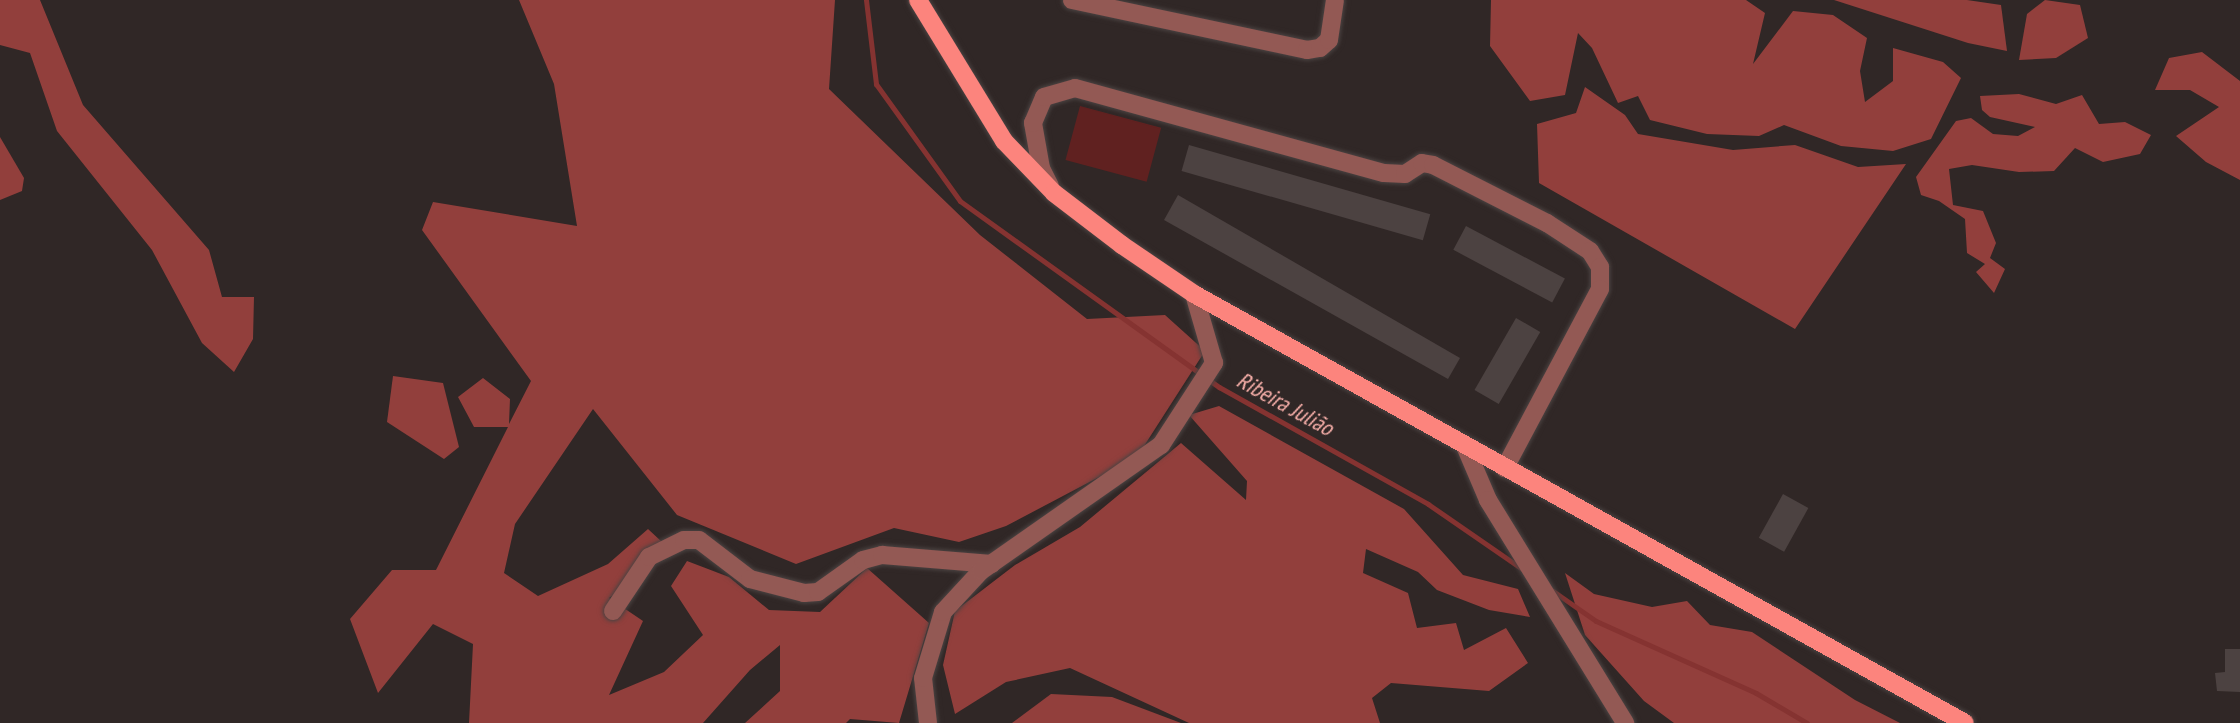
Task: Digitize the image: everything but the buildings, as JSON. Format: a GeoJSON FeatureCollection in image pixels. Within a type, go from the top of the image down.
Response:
{"type":"FeatureCollection","features":[{"type":"Feature","properties":{"kind":"main road"},"geometry":{"type":"LineString","coordinates":[[918,0],[987,118],[1054,193],[1194,294],[1965,723]]}},
{"type":"Feature","properties":{"kind":"lane"},"geometry":{"type":"LineString","coordinates":[[1072,0],[1307,50],[1320,48],[1329,40],[1335,0]]}},
{"type":"Feature","properties":{"kind":"lane"},"geometry":{"type":"LineString","coordinates":[[1054,193],[1041,168],[1033,123],[1044,97],[1074,88],[1384,173],[1405,174],[1422,163],[1433,164],[1547,223],[1590,251],[1600,267],[1600,289],[1505,468]]}},
{"type":"Feature","properties":{"kind":"lane"},"geometry":{"type":"LineString","coordinates":[[929,723],[923,678],[943,612],[992,565],[1161,445],[1214,363],[1194,294]]}},
{"type":"Feature","properties":{"kind":"lane"},"geometry":{"type":"LineString","coordinates":[[1465,446],[1488,500],[1625,723]]}},
{"type":"Feature","properties":{"kind":"lane"},"geometry":{"type":"LineString","coordinates":[[613,611],[649,557],[684,540],[699,540],[750,579],[804,593],[818,592],[863,560],[882,555],[992,565]]}},
{"type":"Feature","properties":{"kind":"shaded area"},"geometry":{"type":"Polygon","coordinates":[[[0,0],[40,0],[83,105],[209,250],[222,297],[254,297],[253,339],[234,372],[202,343],[152,250],[57,131],[30,53],[0,45],[0,0]]]}},
{"type":"Feature","properties":{"kind":"shaded area"},"geometry":{"type":"Polygon","coordinates":[[[519,0],[835,0],[829,89],[980,235],[1087,319],[1165,315],[1205,351],[1137,457],[1006,526],[959,542],[894,528],[796,564],[677,515],[593,409],[515,524],[504,573],[538,596],[608,564],[648,529],[662,542],[641,575],[609,598],[643,621],[609,695],[664,672],[703,635],[671,586],[687,561],[729,577],[769,610],[820,612],[867,568],[929,623],[899,723],[850,719],[846,723],[745,723],[780,691],[780,645],[750,670],[703,723],[469,723],[473,644],[433,624],[378,693],[350,619],[392,570],[436,570],[508,427],[474,427],[458,397],[483,378],[510,399],[509,424],[531,381],[422,230],[433,202],[577,226],[554,84],[519,0]]]}},
{"type":"Feature","properties":{"kind":"shaded area"},"geometry":{"type":"Polygon","coordinates":[[[1491,0],[1746,0],[1765,13],[1753,64],[1793,11],[1833,15],[1867,38],[1860,71],[1865,102],[1893,81],[1893,48],[1943,62],[1961,78],[1931,139],[1893,151],[1841,146],[1784,125],[1759,136],[1707,134],[1650,120],[1638,96],[1618,103],[1592,48],[1578,33],[1565,95],[1530,101],[1490,46],[1491,0]]]}},
{"type":"Feature","properties":{"kind":"shaded area"},"geometry":{"type":"Polygon","coordinates":[[[1834,0],[1967,0],[2001,5],[2007,51],[1968,43],[1834,0]]]}},
{"type":"Feature","properties":{"kind":"shaded area"},"geometry":{"type":"Polygon","coordinates":[[[2045,0],[2080,5],[2088,38],[2056,58],[2019,60],[2027,14],[2045,0]]]}},
{"type":"Feature","properties":{"kind":"shaded area"},"geometry":{"type":"Polygon","coordinates":[[[2202,52],[2240,81],[2240,180],[2206,162],[2176,136],[2219,107],[2190,90],[2155,90],[2169,58],[2202,52]]]}},
{"type":"Feature","properties":{"kind":"shaded area"},"geometry":{"type":"Polygon","coordinates":[[[1585,87],[1625,115],[1638,134],[1733,150],[1795,145],[1858,167],[1906,164],[1795,329],[1539,183],[1537,124],[1576,113],[1585,87]]]}},
{"type":"Feature","properties":{"kind":"shaded area"},"geometry":{"type":"Polygon","coordinates":[[[2019,94],[2056,104],[2082,95],[2099,124],[2125,122],[2151,135],[2140,154],[2103,162],[2075,148],[2054,171],[2019,172],[1972,165],[1949,169],[1953,205],[1983,211],[1996,243],[1990,258],[2005,269],[1994,293],[1976,272],[1985,264],[1967,253],[1965,219],[1939,201],[1921,195],[1916,177],[1956,121],[1971,118],[1993,134],[2018,136],[2035,127],[1990,117],[1982,110],[1980,96],[2019,94]]]}},
{"type":"Feature","properties":{"kind":"shaded area"},"geometry":{"type":"Polygon","coordinates":[[[1080,106],[1161,128],[1147,182],[1066,160],[1080,106]]]}},
{"type":"Feature","properties":{"kind":"shaded area"},"geometry":{"type":"Polygon","coordinates":[[[0,137],[24,178],[22,191],[0,200],[0,137]]]}},
{"type":"Feature","properties":{"kind":"shaded area"},"geometry":{"type":"Polygon","coordinates":[[[393,376],[443,383],[459,447],[444,459],[387,422],[393,376]]]}},
{"type":"Feature","properties":{"kind":"shaded area"},"geometry":{"type":"Polygon","coordinates":[[[1219,406],[1404,509],[1463,575],[1518,589],[1530,617],[1489,610],[1437,590],[1418,572],[1366,549],[1363,573],[1408,593],[1417,628],[1456,623],[1464,650],[1506,628],[1528,663],[1489,691],[1391,683],[1372,698],[1380,723],[1189,723],[1070,668],[1006,682],[955,714],[943,665],[955,611],[1015,565],[1080,527],[1181,443],[1246,500],[1247,481],[1189,415],[1219,406]]]}},
{"type":"Feature","properties":{"kind":"shaded area"},"geometry":{"type":"Polygon","coordinates":[[[1565,573],[1594,594],[1652,607],[1687,601],[1710,625],[1752,632],[1855,700],[1900,723],[1674,723],[1644,701],[1585,635],[1565,573]]]}},
{"type":"Feature","properties":{"kind":"shaded area"},"geometry":{"type":"Polygon","coordinates":[[[1051,694],[1112,697],[1181,723],[1012,723],[1051,694]]]}},
{"type":"Feature","properties":{"kind":"waterway","name":"Ribeira Julião"},"geometry":{"type":"LineString","coordinates":[[866,0],[876,84],[960,201],[1219,387],[1428,504],[1525,571]]}},
{"type":"Feature","properties":{"kind":"waterway","name":"Ribeira Julião"},"geometry":{"type":"LineString","coordinates":[[1550,589],[1596,621],[1756,693],[1807,723]]}}]}
